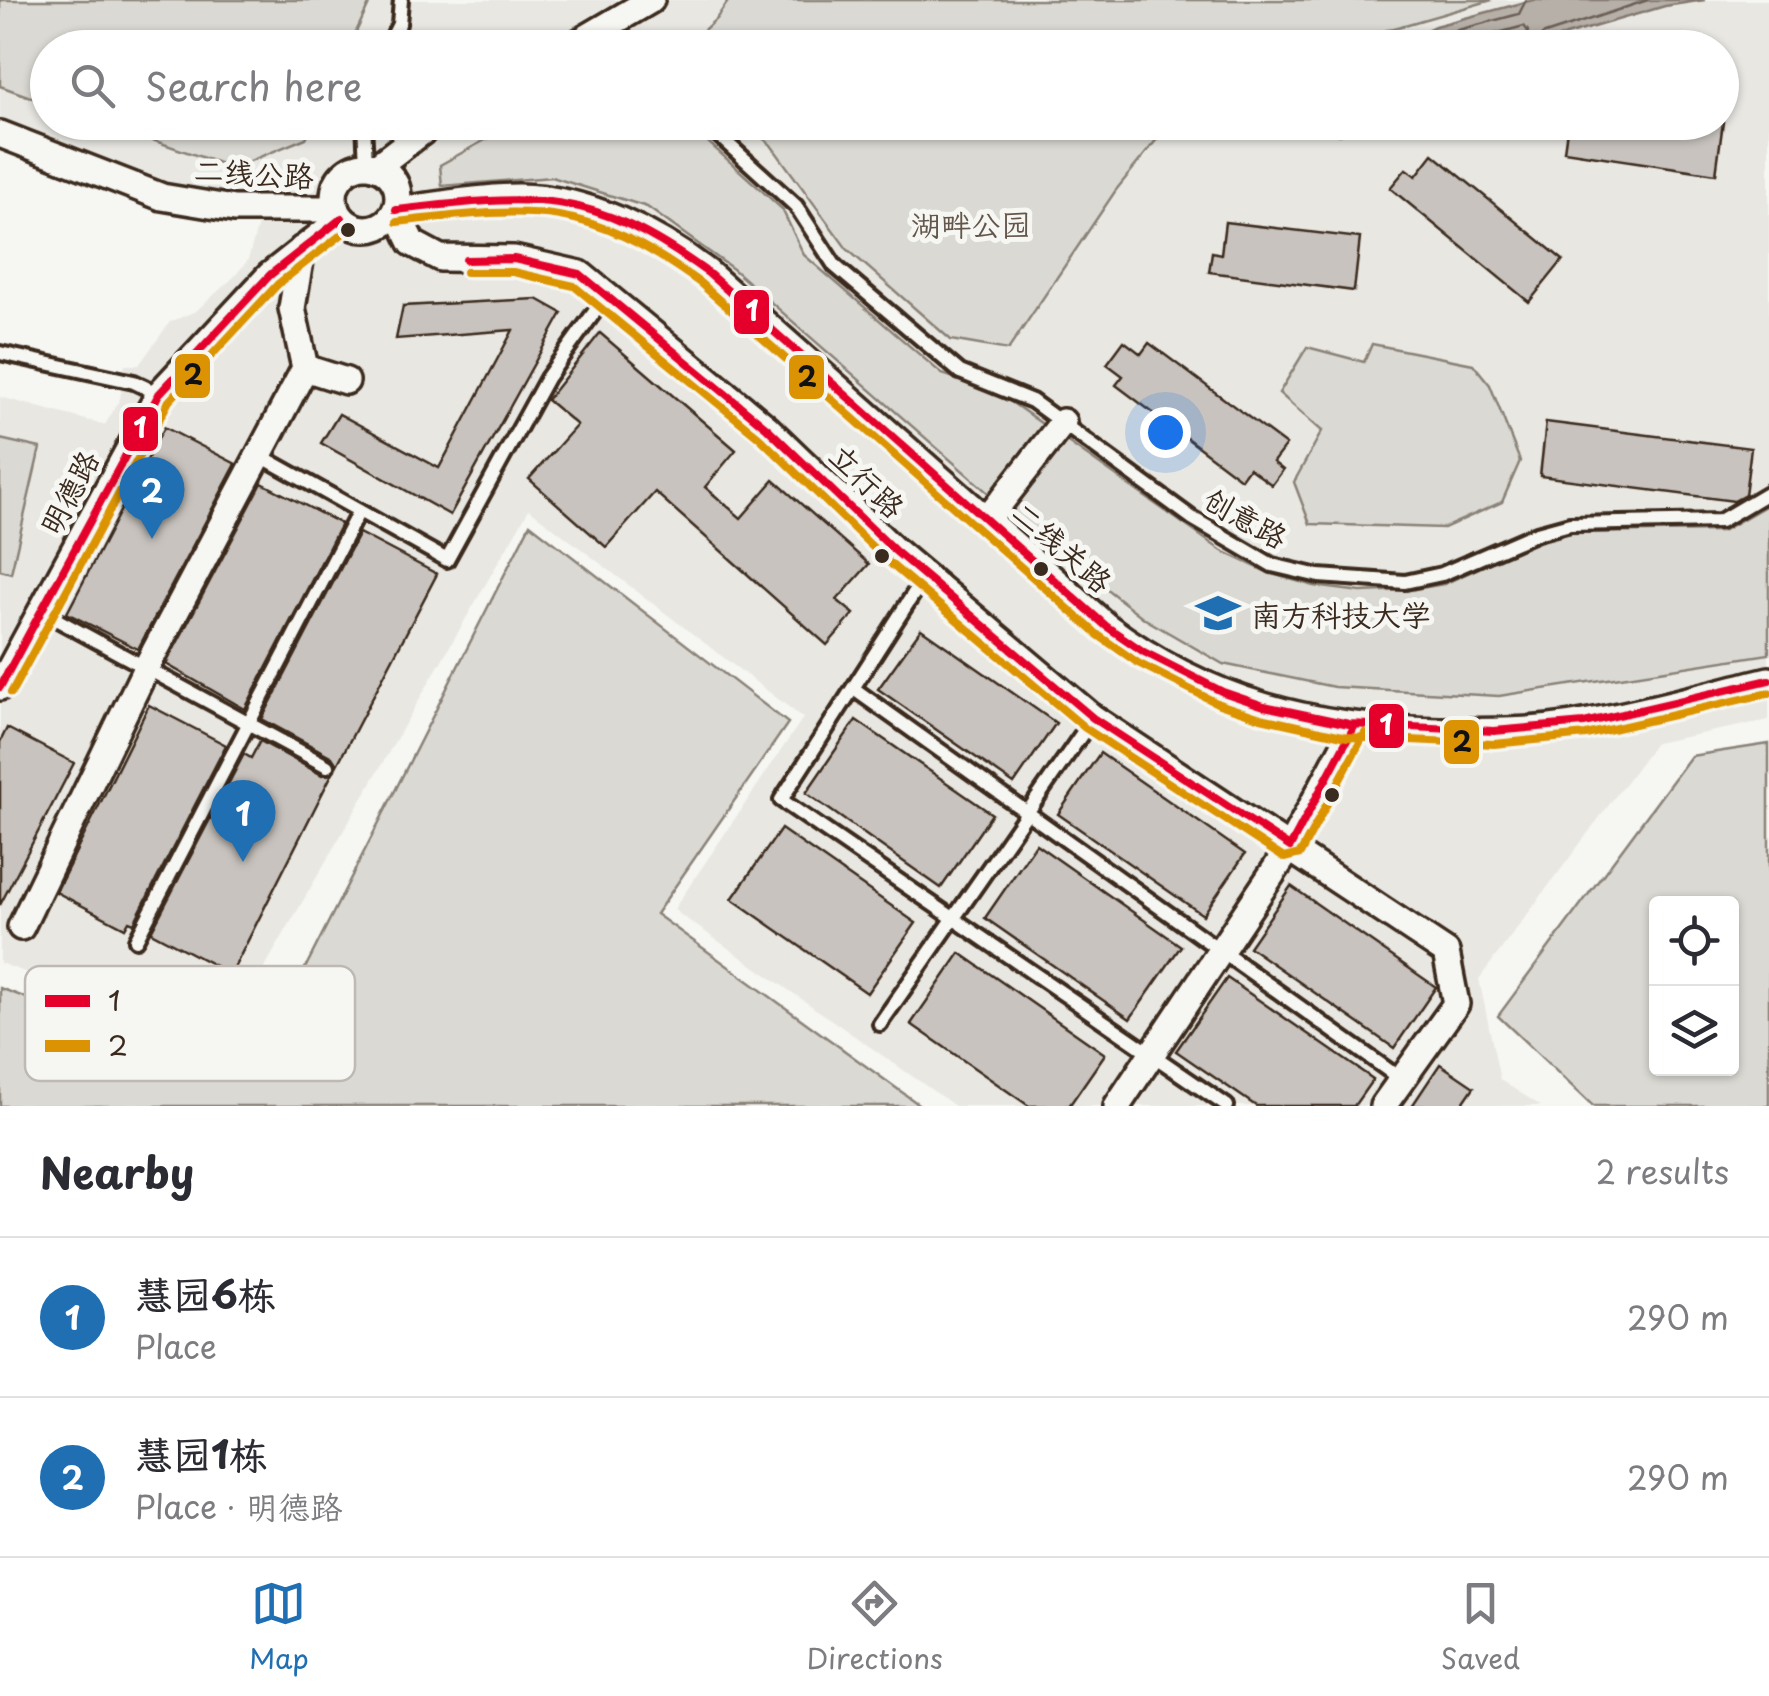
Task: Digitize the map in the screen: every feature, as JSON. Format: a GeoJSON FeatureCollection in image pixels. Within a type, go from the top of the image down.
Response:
{"type":"FeatureCollection","features":[{"type":"Feature","properties":{"kind":"street"},"geometry":{"type":"LineString","coordinates":[[599,30],[650,0]]}},
{"type":"Feature","properties":{"kind":"street","name":"二线公路"},"geometry":{"type":"LineString","coordinates":[[0,134],[162,197],[234,208],[339,214]]}},
{"type":"Feature","properties":{"kind":"street"},"geometry":{"type":"LineString","coordinates":[[371,166],[396,186],[396,210],[387,221],[369,229],[358,228],[339,214],[339,180],[371,166],[409,140]]}},
{"type":"Feature","properties":{"kind":"street","name":"二线关路"},"geometry":{"type":"LineString","coordinates":[[396,210],[530,198],[587,210],[664,243],[708,273],[1106,626],[1168,669],[1253,706],[1354,727],[1480,732],[1548,728],[1769,680]]}},
{"type":"Feature","properties":{"kind":"street","name":"立行路"},"geometry":{"type":"LineString","coordinates":[[396,210],[412,243],[440,258],[514,259],[554,265],[580,274],[767,428],[925,576],[1093,718],[1446,952],[1456,1004],[1383,1106]]}},
{"type":"Feature","properties":{"kind":"street","name":"明德路"},"geometry":{"type":"LineString","coordinates":[[0,687],[159,394],[202,344],[339,214]]}},
{"type":"Feature","properties":{"kind":"street"},"geometry":{"type":"LineString","coordinates":[[22,927],[146,668],[305,368],[292,308],[302,249]]}},
{"type":"Feature","properties":{"kind":"street"},"geometry":{"type":"LineString","coordinates":[[305,368],[346,381]]}},
{"type":"Feature","properties":{"kind":"street"},"geometry":{"type":"LineString","coordinates":[[986,521],[1063,422]]}},
{"type":"Feature","properties":{"kind":"street"},"geometry":{"type":"LineString","coordinates":[[1117,1106],[1290,846],[1354,727]]}},
{"type":"Feature","properties":{"kind":"lane"},"geometry":{"type":"LineString","coordinates":[[396,30],[401,0]]}},
{"type":"Feature","properties":{"kind":"lane"},"geometry":{"type":"LineString","coordinates":[[367,140],[371,166]]}},
{"type":"Feature","properties":{"kind":"lane","name":"创意路"},"geometry":{"type":"LineString","coordinates":[[724,140],[796,206],[835,266],[960,372],[1032,400],[1238,548],[1272,565],[1364,582],[1405,582],[1442,574],[1537,533],[1570,524],[1720,521],[1769,492]]}},
{"type":"Feature","properties":{"kind":"lane"},"geometry":{"type":"LineString","coordinates":[[259,454],[447,560],[547,378],[606,296]]}},
{"type":"Feature","properties":{"kind":"lane"},"geometry":{"type":"LineString","coordinates":[[0,353],[123,380],[159,394]]}},
{"type":"Feature","properties":{"kind":"lane"},"geometry":{"type":"LineString","coordinates":[[136,940],[359,511]]}},
{"type":"Feature","properties":{"kind":"lane"},"geometry":{"type":"LineString","coordinates":[[925,576],[781,800],[1227,1106]]}},
{"type":"Feature","properties":{"kind":"lane"},"geometry":{"type":"LineString","coordinates":[[41,612],[327,766]]}},
{"type":"Feature","properties":{"kind":"lane"},"geometry":{"type":"LineString","coordinates":[[854,689],[1029,810],[1402,1080]]}},
{"type":"Feature","properties":{"kind":"lane"},"geometry":{"type":"LineString","coordinates":[[880,1024],[1093,718]]}},
{"type":"Feature","properties":{"kind":"shaded area","name":"南方科技大学"},"geometry":{"type":"Polygon","coordinates":[[[0,0],[1769,0],[1769,720],[1655,743],[1479,979],[1500,1080],[1541,1106],[955,1106],[674,909],[803,718],[529,509],[265,966],[25,966],[25,972],[0,963],[0,397],[105,425],[120,399],[125,365],[139,365],[170,322],[196,311],[234,277],[248,260],[272,196],[172,186],[54,140],[1739,140],[1739,30],[30,30],[30,131],[0,119],[0,0]]]}},
{"type":"Feature","properties":{"kind":"green space"},"geometry":{"type":"Polygon","coordinates":[[[0,0],[371,0],[357,30],[30,30],[30,97],[0,86],[0,0]]]}},
{"type":"Feature","properties":{"kind":"green space"},"geometry":{"type":"Polygon","coordinates":[[[729,0],[1492,0],[1387,30],[704,30],[729,0]]]}},
{"type":"Feature","properties":{"kind":"green space"},"geometry":{"type":"Polygon","coordinates":[[[152,140],[301,140],[233,168],[152,140]]]}},
{"type":"Feature","properties":{"kind":"green space"},"geometry":{"type":"Polygon","coordinates":[[[485,140],[706,140],[782,209],[804,255],[942,374],[997,392],[1222,551],[1269,573],[1314,586],[1361,592],[1444,584],[1537,541],[1568,533],[1722,531],[1769,504],[1769,654],[1499,696],[1334,687],[1223,664],[1145,619],[1027,527],[733,269],[647,207],[552,177],[442,186],[440,165],[485,140]]]}},
{"type":"Feature","properties":{"kind":"green space","name":"湖畔公园"},"geometry":{"type":"Polygon","coordinates":[[[765,140],[1156,140],[1116,190],[1008,350],[951,340],[847,249],[765,140]]]}},
{"type":"Feature","properties":{"kind":"green space"},"geometry":{"type":"Polygon","coordinates":[[[1372,344],[1473,364],[1490,385],[1520,461],[1502,502],[1444,528],[1310,524],[1294,482],[1322,431],[1279,393],[1307,347],[1364,362],[1372,344]]]}},
{"type":"Feature","properties":{"kind":"green space"},"geometry":{"type":"Polygon","coordinates":[[[0,439],[40,448],[11,573],[0,570],[0,439]]]}},
{"type":"Feature","properties":{"kind":"green space"},"geometry":{"type":"Polygon","coordinates":[[[530,524],[788,723],[656,914],[921,1106],[0,1106],[0,988],[25,997],[25,1081],[355,1081],[355,966],[306,966],[530,524]]]}},
{"type":"Feature","properties":{"kind":"green space"},"geometry":{"type":"Polygon","coordinates":[[[1769,744],[1769,1106],[1593,1106],[1498,1016],[1691,756],[1769,744]]]}},
{"type":"Feature","properties":{"kind":"water"},"geometry":{"type":"Polygon","coordinates":[[[1533,0],[1705,0],[1665,6],[1583,30],[1427,30],[1533,0]]]}},
{"type":"Feature","properties":{"kind":"building"},"geometry":{"type":"Polygon","coordinates":[[[1566,140],[1721,140],[1716,174],[1564,151],[1566,140]]]}},
{"type":"Feature","properties":{"kind":"building"},"geometry":{"type":"Polygon","coordinates":[[[1433,154],[1563,260],[1529,302],[1390,188],[1406,169],[1416,176],[1433,154]]]}},
{"type":"Feature","properties":{"kind":"building"},"geometry":{"type":"Polygon","coordinates":[[[1225,222],[1360,238],[1354,291],[1209,272],[1212,252],[1221,254],[1225,222]]]}},
{"type":"Feature","properties":{"kind":"building"},"geometry":{"type":"Polygon","coordinates":[[[537,299],[562,313],[450,515],[321,443],[339,414],[439,468],[513,330],[396,339],[403,306],[537,299]]]}},
{"type":"Feature","properties":{"kind":"building"},"geometry":{"type":"Polygon","coordinates":[[[600,333],[736,450],[705,487],[741,518],[774,480],[869,564],[837,600],[854,614],[827,645],[655,492],[606,547],[529,479],[577,425],[547,400],[600,333]]]}},
{"type":"Feature","properties":{"kind":"building"},"geometry":{"type":"Polygon","coordinates":[[[1124,341],[1141,354],[1149,343],[1286,445],[1273,462],[1283,470],[1272,485],[1249,468],[1241,479],[1116,385],[1123,376],[1107,364],[1124,341]]]}},
{"type":"Feature","properties":{"kind":"building"},"geometry":{"type":"Polygon","coordinates":[[[1546,422],[1751,448],[1745,495],[1734,501],[1540,476],[1546,422]]]}},
{"type":"Feature","properties":{"kind":"building"},"geometry":{"type":"Polygon","coordinates":[[[164,427],[236,464],[138,649],[67,613],[164,427]]]}},
{"type":"Feature","properties":{"kind":"building"},"geometry":{"type":"Polygon","coordinates":[[[262,483],[341,524],[245,709],[166,664],[262,483]]]}},
{"type":"Feature","properties":{"kind":"building"},"geometry":{"type":"Polygon","coordinates":[[[359,533],[437,574],[337,765],[332,757],[262,719],[359,533]]]}},
{"type":"Feature","properties":{"kind":"building"},"geometry":{"type":"Polygon","coordinates":[[[921,629],[1056,723],[1014,784],[878,689],[921,629]]]}},
{"type":"Feature","properties":{"kind":"building"},"geometry":{"type":"Polygon","coordinates":[[[149,705],[226,745],[134,923],[129,921],[125,928],[56,892],[149,705]]]}},
{"type":"Feature","properties":{"kind":"building"},"geometry":{"type":"Polygon","coordinates":[[[856,720],[992,814],[941,888],[806,793],[856,720]]]}},
{"type":"Feature","properties":{"kind":"building"},"geometry":{"type":"Polygon","coordinates":[[[7,728],[74,763],[0,905],[0,742],[7,728]]]}},
{"type":"Feature","properties":{"kind":"building"},"geometry":{"type":"Polygon","coordinates":[[[260,741],[322,775],[332,774],[235,966],[216,966],[151,932],[244,754],[251,758],[260,741]]]}},
{"type":"Feature","properties":{"kind":"building"},"geometry":{"type":"Polygon","coordinates":[[[1100,753],[1245,854],[1203,915],[1058,814],[1100,753]]]}},
{"type":"Feature","properties":{"kind":"building"},"geometry":{"type":"Polygon","coordinates":[[[781,829],[916,923],[867,993],[732,899],[781,829]]]}},
{"type":"Feature","properties":{"kind":"building"},"geometry":{"type":"Polygon","coordinates":[[[1036,844],[1181,946],[1130,1019],[985,918],[1036,844]]]}},
{"type":"Feature","properties":{"kind":"building"},"geometry":{"type":"Polygon","coordinates":[[[1291,886],[1436,987],[1394,1048],[1249,947],[1291,886]]]}},
{"type":"Feature","properties":{"kind":"building"},"geometry":{"type":"Polygon","coordinates":[[[960,953],[1105,1054],[1069,1106],[1029,1106],[911,1024],[960,953]]]}},
{"type":"Feature","properties":{"kind":"building"},"geometry":{"type":"Polygon","coordinates":[[[1227,978],[1373,1079],[1354,1106],[1256,1106],[1176,1051],[1227,978]]]}},
{"type":"Feature","properties":{"kind":"building"},"geometry":{"type":"Polygon","coordinates":[[[1440,1064],[1474,1087],[1461,1106],[1412,1106],[1440,1064]]]}},
{"type":"Feature","properties":{"kind":"transit line","name":"1"},"geometry":{"type":"LineString","coordinates":[[396,210],[487,201],[560,203],[594,211],[666,245],[708,273],[1106,626],[1144,652],[1223,692],[1264,706],[1349,724],[1494,731],[1584,723],[1769,680]]}},
{"type":"Feature","properties":{"kind":"transit line","name":"2"},"geometry":{"type":"LineString","coordinates":[[397,222],[485,213],[556,215],[623,236],[659,256],[700,283],[1098,635],[1138,663],[1219,704],[1261,718],[1347,737],[1494,744],[1586,735],[1769,693]]}},
{"type":"Feature","properties":{"kind":"transit line","name":"1"},"geometry":{"type":"LineString","coordinates":[[0,687],[159,394],[270,275],[342,218]]}},
{"type":"Feature","properties":{"kind":"transit line","name":"2"},"geometry":{"type":"LineString","coordinates":[[11,693],[169,401],[278,284],[350,228]]}},
{"type":"Feature","properties":{"kind":"transit line","name":"1"},"geometry":{"type":"LineString","coordinates":[[466,260],[514,259],[580,274],[767,428],[894,550],[1093,718],[1290,847],[1354,727]]}},
{"type":"Feature","properties":{"kind":"transit line","name":"2"},"geometry":{"type":"LineString","coordinates":[[466,272],[513,272],[574,286],[759,437],[886,560],[1085,728],[1284,858],[1300,854],[1365,733]]}},
{"type":"Feature","properties":{"kind":"place","name":"慧园1栋"},"geometry":{"type":"Point","coordinates":[152,539]}},
{"type":"Feature","properties":{"kind":"place","name":"南方科技大学"},"geometry":{"type":"Point","coordinates":[1218,613]}},
{"type":"Feature","properties":{"kind":"place","name":"慧园6栋"},"geometry":{"type":"Point","coordinates":[243,862]}}]}
